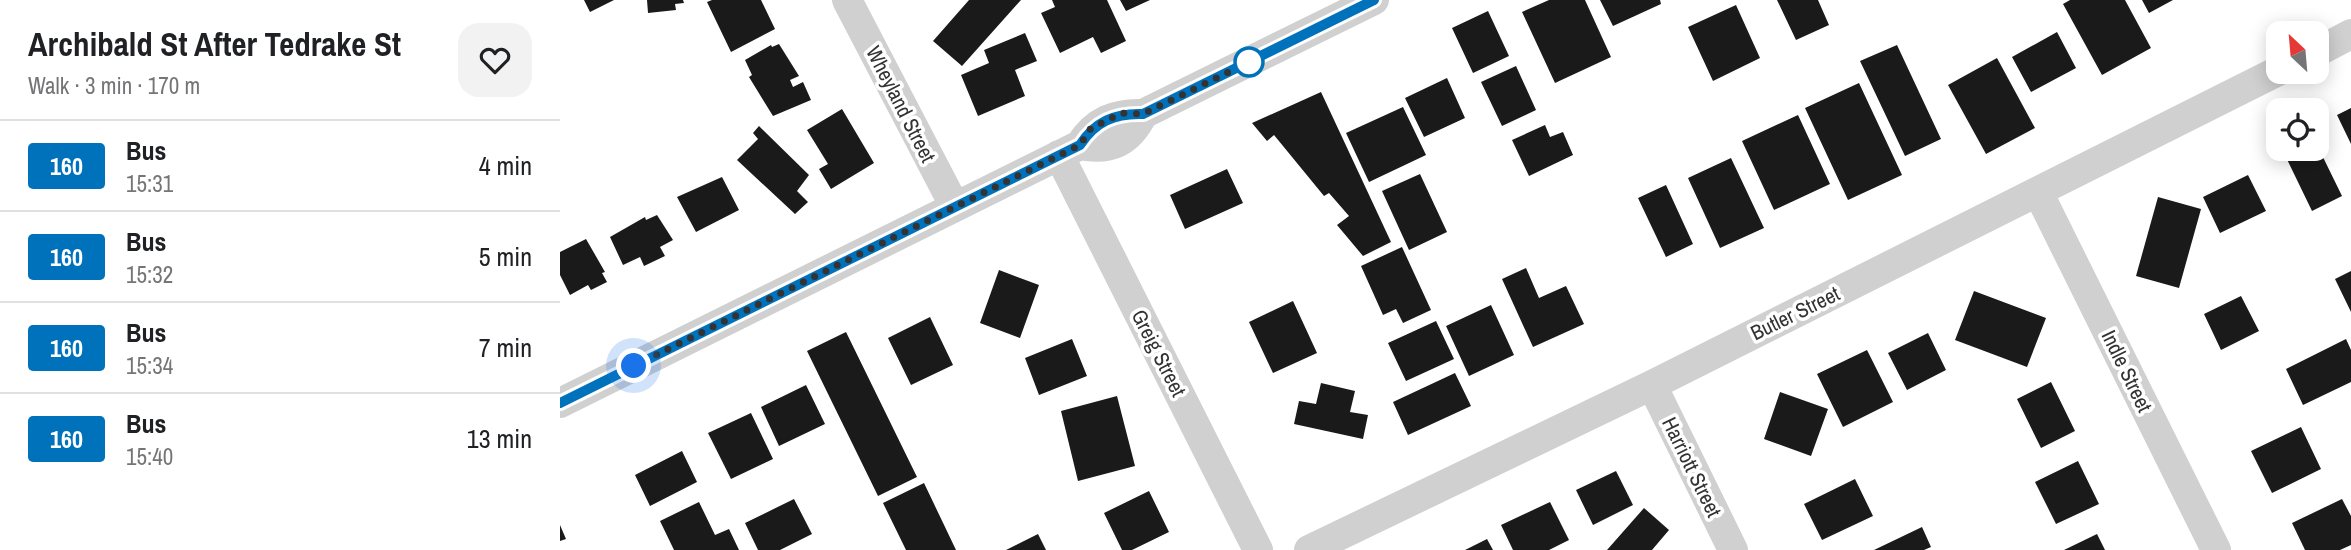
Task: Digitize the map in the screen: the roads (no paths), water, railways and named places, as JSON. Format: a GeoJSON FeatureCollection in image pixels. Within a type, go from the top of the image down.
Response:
{"type":"FeatureCollection","features":[{"type":"Feature","properties":{"kind":"street","name":"Wheyland Street"},"geometry":{"type":"LineString","coordinates":[[847,0],[955,207]]}},
{"type":"Feature","properties":{"kind":"street"},"geometry":{"type":"LineString","coordinates":[[560,403],[1070,150],[1091,128],[1121,113],[1143,114],[1367,2]]}},
{"type":"Feature","properties":{"kind":"street"},"geometry":{"type":"LineString","coordinates":[[2329,46],[2351,34]]}},
{"type":"Feature","properties":{"kind":"street","name":"Butler Street"},"geometry":{"type":"LineString","coordinates":[[1309,550],[1652,384],[2266,77]]}},
{"type":"Feature","properties":{"kind":"street","name":"Greig Street"},"geometry":{"type":"LineString","coordinates":[[1070,150],[1258,550]]}},
{"type":"Feature","properties":{"kind":"street","name":"Indle Street"},"geometry":{"type":"LineString","coordinates":[[2038,192],[2216,550]]}},
{"type":"Feature","properties":{"kind":"street","name":"Harriott Street"},"geometry":{"type":"LineString","coordinates":[[1652,384],[1732,550]]}}]}
